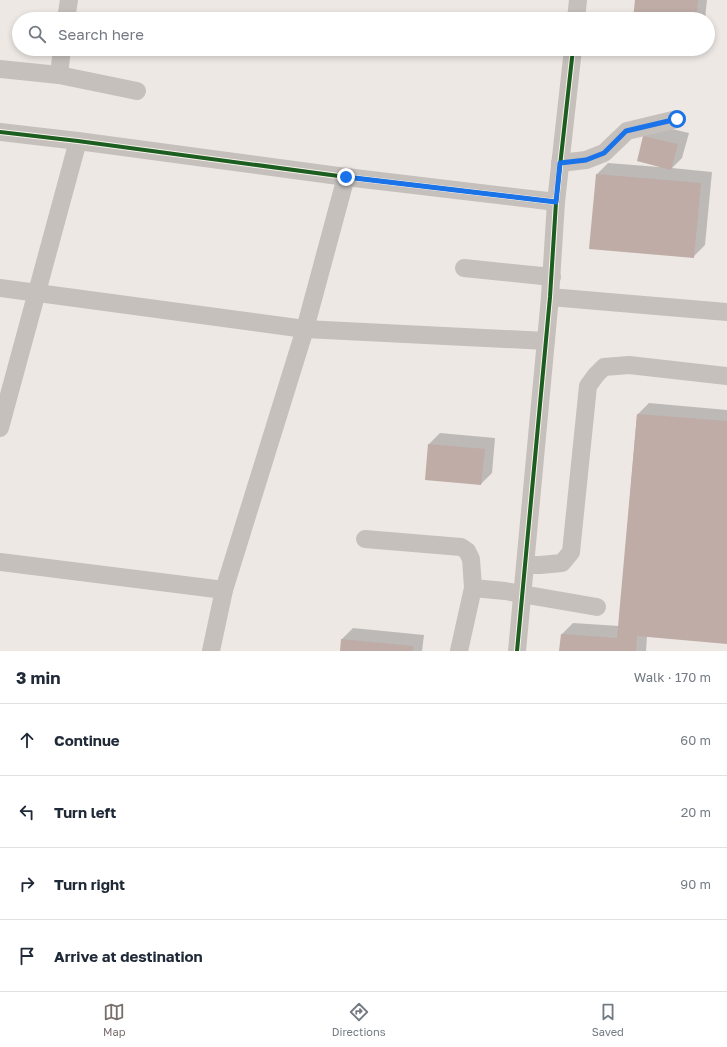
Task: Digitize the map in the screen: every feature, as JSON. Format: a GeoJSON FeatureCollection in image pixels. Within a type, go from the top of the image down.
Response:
{"type":"FeatureCollection","features":[{"type":"Feature","properties":{"kind":"street"},"geometry":{"type":"LineString","coordinates":[[67,12],[69,0]]}},
{"type":"Feature","properties":{"kind":"street"},"geometry":{"type":"LineString","coordinates":[[577,12],[578,0]]}},
{"type":"Feature","properties":{"kind":"street"},"geometry":{"type":"LineString","coordinates":[[59,75],[61,56]]}},
{"type":"Feature","properties":{"kind":"street"},"geometry":{"type":"LineString","coordinates":[[517,651],[552,277],[556,202],[572,56]]}},
{"type":"Feature","properties":{"kind":"street"},"geometry":{"type":"LineString","coordinates":[[0,69],[59,75],[137,91]]}},
{"type":"Feature","properties":{"kind":"street"},"geometry":{"type":"LineString","coordinates":[[560,163],[586,160],[604,153],[626,131],[677,119]]}},
{"type":"Feature","properties":{"kind":"street"},"geometry":{"type":"LineString","coordinates":[[0,132],[346,177],[556,202]]}},
{"type":"Feature","properties":{"kind":"street"},"geometry":{"type":"LineString","coordinates":[[0,428],[78,141]]}},
{"type":"Feature","properties":{"kind":"street"},"geometry":{"type":"LineString","coordinates":[[211,651],[224,590],[305,329],[346,177]]}},
{"type":"Feature","properties":{"kind":"street"},"geometry":{"type":"LineString","coordinates":[[464,268],[552,277]]}},
{"type":"Feature","properties":{"kind":"street"},"geometry":{"type":"LineString","coordinates":[[0,288],[305,329],[546,341]]}},
{"type":"Feature","properties":{"kind":"street"},"geometry":{"type":"LineString","coordinates":[[550,297],[727,312]]}},
{"type":"Feature","properties":{"kind":"street"},"geometry":{"type":"LineString","coordinates":[[525,565],[562,563],[571,552],[588,386],[604,367],[629,365],[727,376]]}},
{"type":"Feature","properties":{"kind":"street"},"geometry":{"type":"LineString","coordinates":[[365,539],[461,547],[467,551],[471,559],[473,588],[459,651]]}},
{"type":"Feature","properties":{"kind":"street"},"geometry":{"type":"LineString","coordinates":[[0,562],[224,590]]}},
{"type":"Feature","properties":{"kind":"street"},"geometry":{"type":"LineString","coordinates":[[473,588],[522,594],[597,607]]}},
{"type":"Feature","properties":{"kind":"building"},"geometry":{"type":"Polygon","coordinates":[[[635,0],[698,0],[697,12],[634,12],[635,0]]]}},
{"type":"Feature","properties":{"kind":"building"},"geometry":{"type":"Polygon","coordinates":[[[643,136],[678,144],[671,170],[637,161],[643,136]]]}},
{"type":"Feature","properties":{"kind":"building"},"geometry":{"type":"Polygon","coordinates":[[[596,174],[701,183],[694,258],[589,249],[596,174]]]}},
{"type":"Feature","properties":{"kind":"building"},"geometry":{"type":"Polygon","coordinates":[[[637,414],[727,421],[727,644],[637,636],[636,651],[559,651],[561,634],[617,638],[637,414]]]}},
{"type":"Feature","properties":{"kind":"building"},"geometry":{"type":"Polygon","coordinates":[[[428,444],[485,449],[481,485],[425,480],[428,444]]]}},
{"type":"Feature","properties":{"kind":"building"},"geometry":{"type":"Polygon","coordinates":[[[341,639],[413,646],[413,651],[340,651],[341,639]]]}},
{"type":"Feature","properties":{"kind":"cycle path"},"geometry":{"type":"LineString","coordinates":[[517,651],[550,297],[556,202],[572,56]]}},
{"type":"Feature","properties":{"kind":"cycle path"},"geometry":{"type":"LineString","coordinates":[[0,132],[346,177],[556,202]]}},
{"type":"Feature","properties":{"kind":"route"},"geometry":{"type":"LineString","coordinates":[[346,177],[556,202],[560,163],[586,160],[604,153],[626,131],[677,119]]}}]}
